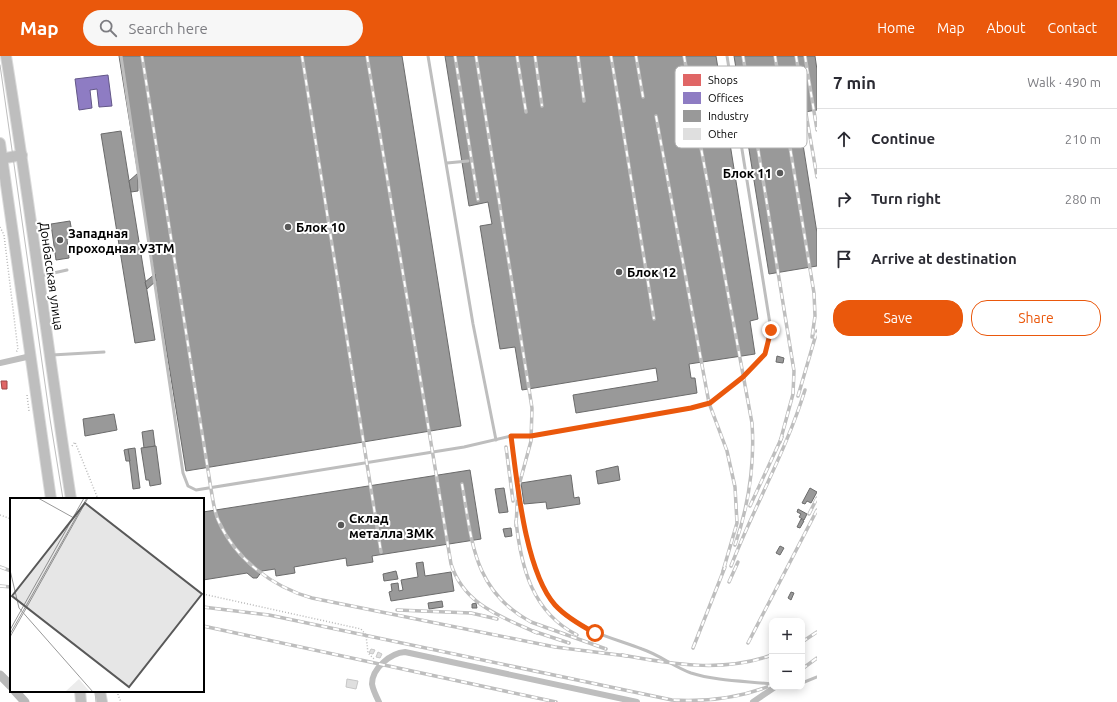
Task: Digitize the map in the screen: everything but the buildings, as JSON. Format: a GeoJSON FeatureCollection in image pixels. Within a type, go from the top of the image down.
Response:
{"type":"FeatureCollection","features":[{"type":"Feature","properties":{"kind":"main road","name":"Донбасская улица"},"geometry":{"type":"LineString","coordinates":[[6,56],[22,155],[38,277],[71,498]]}},
{"type":"Feature","properties":{"kind":"main road"},"geometry":{"type":"LineString","coordinates":[[0,143],[1,159],[51,498]]}},
{"type":"Feature","properties":{"kind":"main road"},"geometry":{"type":"LineString","coordinates":[[1,159],[22,155]]}},
{"type":"Feature","properties":{"kind":"main road"},"geometry":{"type":"LineString","coordinates":[[0,675],[10,685]]}},
{"type":"Feature","properties":{"kind":"main road"},"geometry":{"type":"LineString","coordinates":[[16,692],[26,702]]}},
{"type":"Feature","properties":{"kind":"main road"},"geometry":{"type":"LineString","coordinates":[[80,692],[81,702]]}},
{"type":"Feature","properties":{"kind":"main road"},"geometry":{"type":"LineString","coordinates":[[100,692],[102,702]]}},
{"type":"Feature","properties":{"kind":"street"},"geometry":{"type":"LineString","coordinates":[[0,363],[31,356]]}},
{"type":"Feature","properties":{"kind":"street"},"geometry":{"type":"LineString","coordinates":[[378,702],[372,684],[375,673],[390,657],[405,652],[637,702]]}},
{"type":"Feature","properties":{"kind":"street"},"geometry":{"type":"LineString","coordinates":[[753,702],[771,690]]}},
{"type":"Feature","properties":{"kind":"lane"},"geometry":{"type":"LineString","coordinates":[[121,56],[183,473],[188,486],[196,490],[211,489],[464,447],[511,436],[531,436],[691,408],[710,403],[743,377],[765,354],[771,330],[742,148]]}},
{"type":"Feature","properties":{"kind":"lane"},"geometry":{"type":"LineString","coordinates":[[428,56],[473,324],[496,440]]}},
{"type":"Feature","properties":{"kind":"lane"},"geometry":{"type":"LineString","coordinates":[[727,56],[729,66]]}},
{"type":"Feature","properties":{"kind":"lane"},"geometry":{"type":"LineString","coordinates":[[447,164],[468,161]]}},
{"type":"Feature","properties":{"kind":"lane"},"geometry":{"type":"LineString","coordinates":[[38,277],[67,270]]}},
{"type":"Feature","properties":{"kind":"lane"},"geometry":{"type":"LineString","coordinates":[[50,355],[104,352]]}},
{"type":"Feature","properties":{"kind":"lane"},"geometry":{"type":"LineString","coordinates":[[511,436],[522,517],[533,560],[545,589],[554,604],[564,614],[595,633],[659,656],[671,664],[692,673],[769,684]]}},
{"type":"Feature","properties":{"kind":"lane"},"geometry":{"type":"LineString","coordinates":[[805,682],[817,677]]}},
{"type":"Feature","properties":{"kind":"path"},"geometry":{"type":"LineString","coordinates":[[0,227],[4,235],[18,350],[13,355]]}},
{"type":"Feature","properties":{"kind":"path"},"geometry":{"type":"LineString","coordinates":[[75,442],[98,498]]}},
{"type":"Feature","properties":{"kind":"path"},"geometry":{"type":"LineString","coordinates":[[0,515],[10,519]]}},
{"type":"Feature","properties":{"kind":"path"},"geometry":{"type":"LineString","coordinates":[[204,594],[361,629],[366,636],[368,653],[375,660]]}},
{"type":"Feature","properties":{"kind":"path"},"geometry":{"type":"LineString","coordinates":[[118,692],[121,702]]}},
{"type":"Feature","properties":{"kind":"tram line"},"geometry":{"type":"LineString","coordinates":[[0,65],[50,419],[63,498]]}},
{"type":"Feature","properties":{"kind":"tram line"},"geometry":{"type":"LineString","coordinates":[[95,692],[96,702]]}},
{"type":"Feature","properties":{"kind":"railway"},"geometry":{"type":"LineString","coordinates":[[142,56],[214,506],[219,522],[235,548],[257,570],[269,579],[283,587],[312,598],[555,647],[627,656]]}},
{"type":"Feature","properties":{"kind":"railway"},"geometry":{"type":"LineString","coordinates":[[302,56],[381,552]]}},
{"type":"Feature","properties":{"kind":"railway"},"geometry":{"type":"LineString","coordinates":[[367,56],[451,564],[457,578],[465,590],[475,600],[498,615],[537,633]]}},
{"type":"Feature","properties":{"kind":"railway"},"geometry":{"type":"LineString","coordinates":[[455,56],[478,200]]}},
{"type":"Feature","properties":{"kind":"railway"},"geometry":{"type":"LineString","coordinates":[[476,56],[532,408],[531,441],[518,489],[516,526]]}},
{"type":"Feature","properties":{"kind":"railway"},"geometry":{"type":"LineString","coordinates":[[517,56],[526,112]]}},
{"type":"Feature","properties":{"kind":"railway"},"geometry":{"type":"LineString","coordinates":[[535,56],[542,106]]}},
{"type":"Feature","properties":{"kind":"railway"},"geometry":{"type":"LineString","coordinates":[[578,56],[584,101]]}},
{"type":"Feature","properties":{"kind":"railway"},"geometry":{"type":"LineString","coordinates":[[611,56],[654,319]]}},
{"type":"Feature","properties":{"kind":"railway"},"geometry":{"type":"LineString","coordinates":[[636,56],[643,97]]}},
{"type":"Feature","properties":{"kind":"railway"},"geometry":{"type":"LineString","coordinates":[[684,56],[686,66]]}},
{"type":"Feature","properties":{"kind":"railway"},"geometry":{"type":"LineString","coordinates":[[743,56],[745,66]]}},
{"type":"Feature","properties":{"kind":"railway"},"geometry":{"type":"LineString","coordinates":[[775,56],[777,66]]}},
{"type":"Feature","properties":{"kind":"railway"},"geometry":{"type":"LineString","coordinates":[[796,56],[798,66]]}},
{"type":"Feature","properties":{"kind":"railway"},"geometry":{"type":"LineString","coordinates":[[805,56],[807,66]]}},
{"type":"Feature","properties":{"kind":"railway"},"geometry":{"type":"LineString","coordinates":[[807,68],[817,130]]}},
{"type":"Feature","properties":{"kind":"railway"},"geometry":{"type":"LineString","coordinates":[[656,116],[709,403],[727,451],[735,487],[737,523],[723,571]]}},
{"type":"Feature","properties":{"kind":"railway"},"geometry":{"type":"LineString","coordinates":[[807,119],[817,177]]}},
{"type":"Feature","properties":{"kind":"railway"},"geometry":{"type":"LineString","coordinates":[[701,148],[752,423],[753,454],[750,485],[744,515],[735,545]]}},
{"type":"Feature","properties":{"kind":"railway"},"geometry":{"type":"LineString","coordinates":[[758,148],[794,371],[793,394],[780,442]]}},
{"type":"Feature","properties":{"kind":"railway"},"geometry":{"type":"LineString","coordinates":[[790,148],[814,293],[815,316],[812,337]]}},
{"type":"Feature","properties":{"kind":"railway"},"geometry":{"type":"LineString","coordinates":[[798,396],[817,331]]}},
{"type":"Feature","properties":{"kind":"railway"},"geometry":{"type":"LineString","coordinates":[[731,566],[789,435],[805,390]]}},
{"type":"Feature","properties":{"kind":"railway"},"geometry":{"type":"LineString","coordinates":[[750,506],[782,437]]}},
{"type":"Feature","properties":{"kind":"railway"},"geometry":{"type":"LineString","coordinates":[[506,447],[513,501]]}},
{"type":"Feature","properties":{"kind":"railway"},"geometry":{"type":"LineString","coordinates":[[462,484],[473,545],[478,563],[486,580],[497,595],[512,610],[531,622],[606,649]]}},
{"type":"Feature","properties":{"kind":"railway"},"geometry":{"type":"LineString","coordinates":[[809,514],[817,498]]}},
{"type":"Feature","properties":{"kind":"railway"},"geometry":{"type":"LineString","coordinates":[[748,643],[817,510]]}},
{"type":"Feature","properties":{"kind":"railway"},"geometry":{"type":"LineString","coordinates":[[516,521],[521,555],[532,587],[539,601],[549,614],[577,635]]}},
{"type":"Feature","properties":{"kind":"railway"},"geometry":{"type":"LineString","coordinates":[[729,582],[738,562]]}},
{"type":"Feature","properties":{"kind":"railway"},"geometry":{"type":"LineString","coordinates":[[0,567],[10,571]]}},
{"type":"Feature","properties":{"kind":"railway"},"geometry":{"type":"LineString","coordinates":[[693,648],[725,567]]}},
{"type":"Feature","properties":{"kind":"railway"},"geometry":{"type":"LineString","coordinates":[[0,586],[10,587]]}},
{"type":"Feature","properties":{"kind":"railway"},"geometry":{"type":"LineString","coordinates":[[204,607],[269,615],[672,700],[711,700],[736,696],[769,686]]}},
{"type":"Feature","properties":{"kind":"railway"},"geometry":{"type":"LineString","coordinates":[[397,610],[471,613],[497,619]]}},
{"type":"Feature","properties":{"kind":"railway"},"geometry":{"type":"LineString","coordinates":[[204,626],[556,702]]}},
{"type":"Feature","properties":{"kind":"railway"},"geometry":{"type":"LineString","coordinates":[[533,631],[569,643]]}},
{"type":"Feature","properties":{"kind":"railway"},"geometry":{"type":"LineString","coordinates":[[805,640],[817,632]]}},
{"type":"Feature","properties":{"kind":"railway"},"geometry":{"type":"LineString","coordinates":[[622,655],[678,664],[697,665],[735,664],[753,661],[769,656]]}},
{"type":"Feature","properties":{"kind":"railway"},"geometry":{"type":"LineString","coordinates":[[805,667],[817,658]]}},
{"type":"Feature","properties":{"kind":"place","name":"Блок 11"},"geometry":{"type":"Point","coordinates":[780,173]}},
{"type":"Feature","properties":{"kind":"place","name":"Блок 10"},"geometry":{"type":"Point","coordinates":[288,227]}},
{"type":"Feature","properties":{"kind":"place","name":"Западная проходная УЗТМ"},"geometry":{"type":"Point","coordinates":[60,240]}},
{"type":"Feature","properties":{"kind":"place","name":"Блок 12"},"geometry":{"type":"Point","coordinates":[619,272]}},
{"type":"Feature","properties":{"kind":"place","name":"Склад металла ЗМК"},"geometry":{"type":"Point","coordinates":[341,525]}},
{"type":"Feature","properties":{"kind":"route"},"geometry":{"type":"LineString","coordinates":[[595,633],[564,614],[554,604],[539,578],[522,517],[511,436],[531,436],[691,408],[710,403],[743,377],[765,354],[771,330]]}}]}
